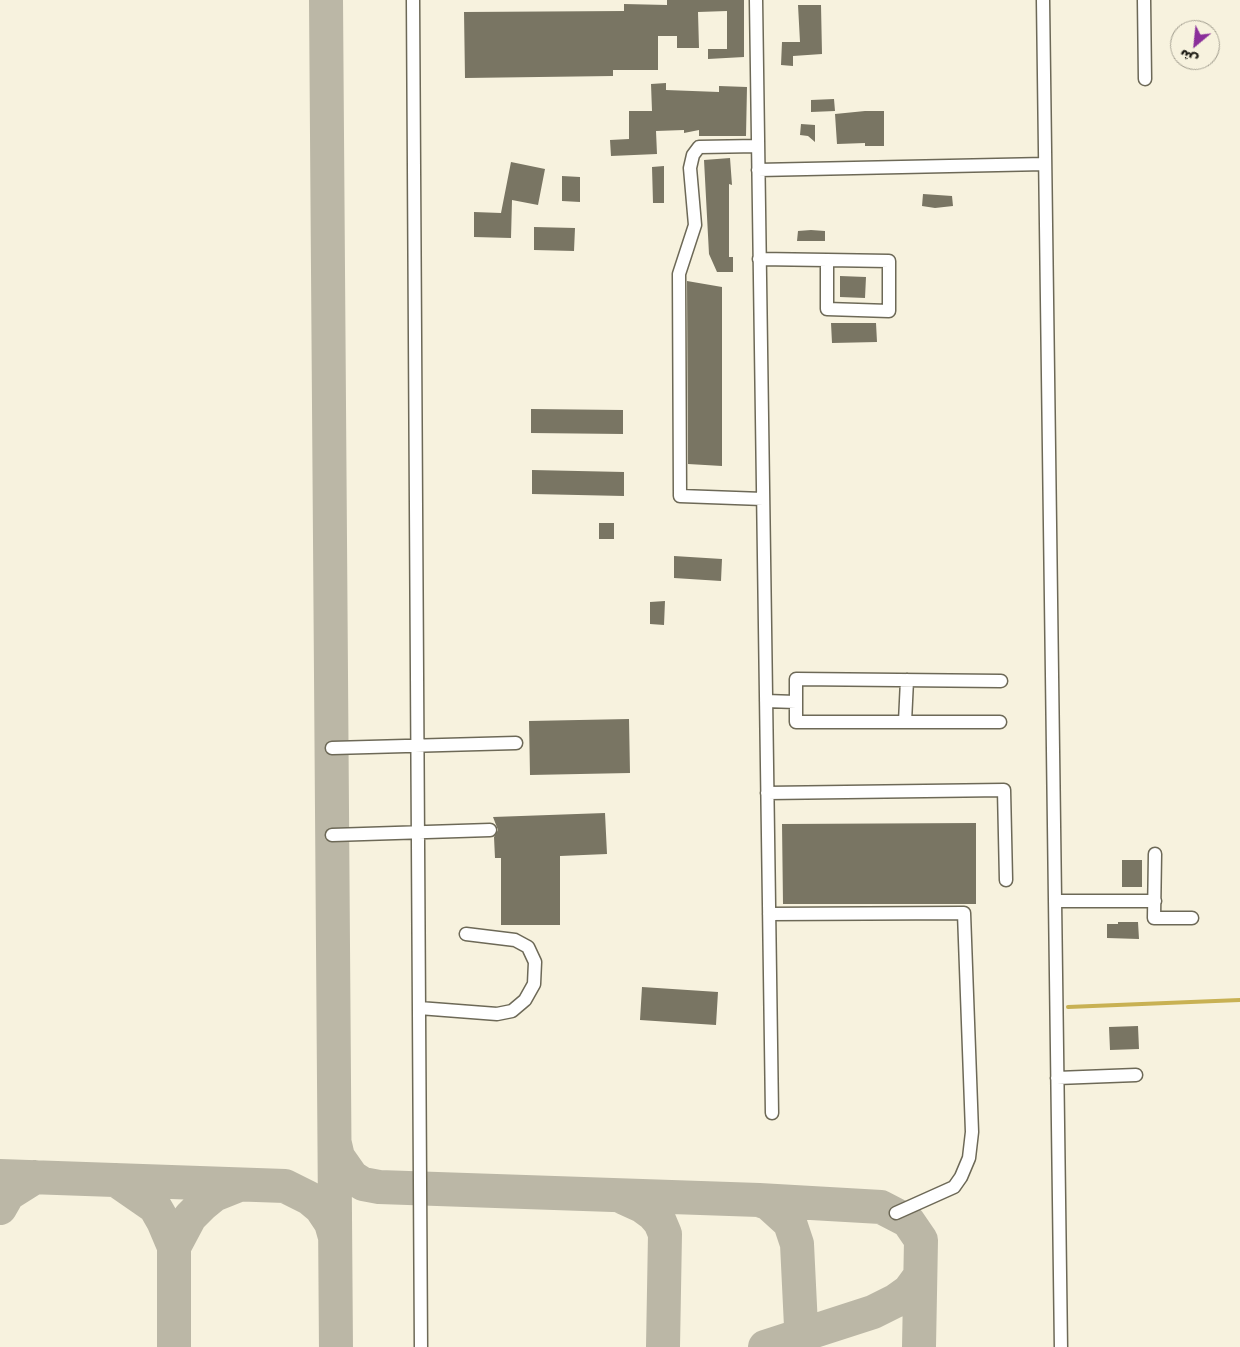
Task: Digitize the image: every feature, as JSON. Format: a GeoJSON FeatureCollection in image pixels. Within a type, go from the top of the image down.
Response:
{"type":"FeatureCollection","features":[{"type":"Feature","properties":{"kind":"street"},"geometry":{"type":"LineString","coordinates":[[413,0],[421,1347]]}},
{"type":"Feature","properties":{"kind":"street"},"geometry":{"type":"LineString","coordinates":[[756,0],[772,1113]]}},
{"type":"Feature","properties":{"kind":"street"},"geometry":{"type":"LineString","coordinates":[[1043,0],[1061,1347]]}},
{"type":"Feature","properties":{"kind":"street"},"geometry":{"type":"LineString","coordinates":[[1144,0],[1144,79]]}},
{"type":"Feature","properties":{"kind":"street"},"geometry":{"type":"LineString","coordinates":[[758,146],[699,147],[693,155],[690,168],[695,225],[678,274],[680,496],[763,499]]}},
{"type":"Feature","properties":{"kind":"street"},"geometry":{"type":"LineString","coordinates":[[758,170],[1045,164]]}},
{"type":"Feature","properties":{"kind":"street"},"geometry":{"type":"LineString","coordinates":[[760,260],[827,260],[889,261],[889,311],[827,309],[827,260]]}},
{"type":"Feature","properties":{"kind":"street"},"geometry":{"type":"LineString","coordinates":[[1000,722],[796,722],[796,679],[1001,681]]}},
{"type":"Feature","properties":{"kind":"street"},"geometry":{"type":"LineString","coordinates":[[905,722],[907,680]]}},
{"type":"Feature","properties":{"kind":"street"},"geometry":{"type":"LineString","coordinates":[[766,701],[796,702]]}},
{"type":"Feature","properties":{"kind":"street"},"geometry":{"type":"LineString","coordinates":[[332,748],[418,744],[516,743]]}},
{"type":"Feature","properties":{"kind":"street"},"geometry":{"type":"LineString","coordinates":[[767,793],[1004,790],[1006,880]]}},
{"type":"Feature","properties":{"kind":"street"},"geometry":{"type":"LineString","coordinates":[[332,834],[490,830]]}},
{"type":"Feature","properties":{"kind":"street"},"geometry":{"type":"LineString","coordinates":[[1155,854],[1154,918],[1192,918]]}},
{"type":"Feature","properties":{"kind":"street"},"geometry":{"type":"LineString","coordinates":[[1056,901],[1155,901]]}},
{"type":"Feature","properties":{"kind":"street"},"geometry":{"type":"LineString","coordinates":[[769,914],[964,913],[972,1132],[969,1158],[961,1177],[954,1187],[896,1213]]}},
{"type":"Feature","properties":{"kind":"street"},"geometry":{"type":"LineString","coordinates":[[419,1008],[497,1014],[512,1011],[525,1000],[534,984],[535,962],[528,947],[515,940],[466,934]]}},
{"type":"Feature","properties":{"kind":"street"},"geometry":{"type":"LineString","coordinates":[[1057,1078],[1136,1075]]}},
{"type":"Feature","properties":{"kind":"building"},"geometry":{"type":"Polygon","coordinates":[[[667,0],[744,0],[744,57],[708,59],[708,49],[727,49],[727,11],[698,12],[699,48],[677,48],[677,36],[658,36],[658,70],[613,70],[613,76],[465,78],[464,12],[624,11],[624,4],[667,5],[667,0]]]}},
{"type":"Feature","properties":{"kind":"building"},"geometry":{"type":"Polygon","coordinates":[[[798,5],[821,5],[822,54],[793,56],[793,66],[781,65],[782,42],[800,42],[798,5]]]}},
{"type":"Feature","properties":{"kind":"building"},"geometry":{"type":"Polygon","coordinates":[[[666,83],[666,90],[719,92],[719,86],[747,87],[746,136],[699,136],[699,130],[684,133],[684,130],[656,131],[657,154],[611,156],[610,140],[629,139],[629,111],[652,111],[651,84],[666,83]]]}},
{"type":"Feature","properties":{"kind":"building"},"geometry":{"type":"Polygon","coordinates":[[[834,99],[835,111],[811,112],[811,100],[834,99]]]}},
{"type":"Feature","properties":{"kind":"building"},"geometry":{"type":"Polygon","coordinates":[[[884,111],[884,146],[865,146],[865,143],[837,144],[835,114],[884,111]]]}},
{"type":"Feature","properties":{"kind":"building"},"geometry":{"type":"Polygon","coordinates":[[[801,124],[815,125],[815,142],[808,136],[800,135],[801,124]]]}},
{"type":"Feature","properties":{"kind":"building"},"geometry":{"type":"Polygon","coordinates":[[[730,158],[732,185],[729,184],[729,257],[733,257],[733,272],[717,272],[709,254],[704,160],[730,158]]]}},
{"type":"Feature","properties":{"kind":"building"},"geometry":{"type":"Polygon","coordinates":[[[511,162],[545,169],[538,205],[512,200],[511,238],[474,237],[474,212],[501,213],[511,162]]]}},
{"type":"Feature","properties":{"kind":"building"},"geometry":{"type":"Polygon","coordinates":[[[664,166],[664,203],[653,203],[652,167],[664,166]]]}},
{"type":"Feature","properties":{"kind":"building"},"geometry":{"type":"Polygon","coordinates":[[[562,176],[580,177],[580,202],[562,201],[562,176]]]}},
{"type":"Feature","properties":{"kind":"building"},"geometry":{"type":"Polygon","coordinates":[[[923,194],[952,196],[953,206],[935,208],[922,206],[923,194]]]}},
{"type":"Feature","properties":{"kind":"building"},"geometry":{"type":"Polygon","coordinates":[[[534,227],[575,228],[574,251],[534,250],[534,227]]]}},
{"type":"Feature","properties":{"kind":"building"},"geometry":{"type":"Polygon","coordinates":[[[798,231],[825,231],[825,241],[797,241],[798,231]]]}},
{"type":"Feature","properties":{"kind":"building"},"geometry":{"type":"Polygon","coordinates":[[[840,276],[866,277],[865,298],[840,297],[840,276]]]}},
{"type":"Feature","properties":{"kind":"building"},"geometry":{"type":"Polygon","coordinates":[[[687,281],[722,287],[722,466],[688,464],[687,281]]]}},
{"type":"Feature","properties":{"kind":"building"},"geometry":{"type":"Polygon","coordinates":[[[831,323],[876,323],[877,342],[832,343],[831,323]]]}},
{"type":"Feature","properties":{"kind":"building"},"geometry":{"type":"Polygon","coordinates":[[[531,409],[623,410],[623,434],[531,433],[531,409]]]}},
{"type":"Feature","properties":{"kind":"building"},"geometry":{"type":"Polygon","coordinates":[[[532,470],[624,472],[624,496],[532,494],[532,470]]]}},
{"type":"Feature","properties":{"kind":"building"},"geometry":{"type":"Polygon","coordinates":[[[599,523],[614,523],[614,539],[599,539],[599,523]]]}},
{"type":"Feature","properties":{"kind":"building"},"geometry":{"type":"Polygon","coordinates":[[[674,556],[722,559],[721,581],[674,578],[674,556]]]}},
{"type":"Feature","properties":{"kind":"building"},"geometry":{"type":"Polygon","coordinates":[[[665,601],[664,625],[650,624],[650,602],[665,601]]]}},
{"type":"Feature","properties":{"kind":"building"},"geometry":{"type":"Polygon","coordinates":[[[629,719],[630,773],[530,775],[529,721],[629,719]]]}},
{"type":"Feature","properties":{"kind":"building"},"geometry":{"type":"Polygon","coordinates":[[[605,813],[607,854],[560,856],[560,925],[501,925],[501,858],[495,858],[494,837],[498,830],[493,817],[605,813]]]}},
{"type":"Feature","properties":{"kind":"building"},"geometry":{"type":"Polygon","coordinates":[[[976,823],[976,904],[783,904],[782,824],[976,823]]]}},
{"type":"Feature","properties":{"kind":"building"},"geometry":{"type":"Polygon","coordinates":[[[1122,860],[1142,860],[1142,887],[1122,887],[1122,860]]]}},
{"type":"Feature","properties":{"kind":"building"},"geometry":{"type":"Polygon","coordinates":[[[1118,922],[1138,922],[1139,939],[1107,938],[1107,924],[1118,924],[1118,922]]]}},
{"type":"Feature","properties":{"kind":"building"},"geometry":{"type":"Polygon","coordinates":[[[642,987],[718,992],[716,1025],[640,1020],[642,987]]]}},
{"type":"Feature","properties":{"kind":"building"},"geometry":{"type":"Polygon","coordinates":[[[1138,1026],[1139,1049],[1110,1050],[1109,1027],[1138,1026]]]}},
{"type":"Feature","properties":{"kind":"waterway"},"geometry":{"type":"LineString","coordinates":[[1068,1007],[1240,1000]]}},
{"type":"Feature","properties":{"kind":"taxiway"},"geometry":{"type":"LineString","coordinates":[[326,0],[336,1347]]}},
{"type":"Feature","properties":{"kind":"taxiway"},"geometry":{"type":"LineString","coordinates":[[335,1144],[338,1157],[352,1177],[363,1184],[379,1187],[759,1200],[768,1203],[790,1223],[797,1244],[802,1347]]}},
{"type":"Feature","properties":{"kind":"taxiway"},"geometry":{"type":"LineString","coordinates":[[0,1176],[285,1186],[309,1198],[321,1208],[331,1223],[335,1237]]}},
{"type":"Feature","properties":{"kind":"taxiway"},"geometry":{"type":"LineString","coordinates":[[0,1208],[8,1194],[35,1177]]}},
{"type":"Feature","properties":{"kind":"taxiway"},"geometry":{"type":"LineString","coordinates":[[116,1180],[155,1207],[174,1247],[174,1347]]}},
{"type":"Feature","properties":{"kind":"taxiway"},"geometry":{"type":"LineString","coordinates":[[174,1247],[190,1217],[203,1204],[214,1195],[239,1185]]}},
{"type":"Feature","properties":{"kind":"taxiway"},"geometry":{"type":"LineString","coordinates":[[620,1196],[642,1206],[653,1214],[660,1222],[665,1234],[663,1347]]}},
{"type":"Feature","properties":{"kind":"taxiway"},"geometry":{"type":"LineString","coordinates":[[759,1200],[881,1207],[908,1221],[921,1240],[919,1347]]}},
{"type":"Feature","properties":{"kind":"taxiway"},"geometry":{"type":"LineString","coordinates":[[765,1347],[873,1312],[895,1301],[909,1291],[920,1276]]}}]}
